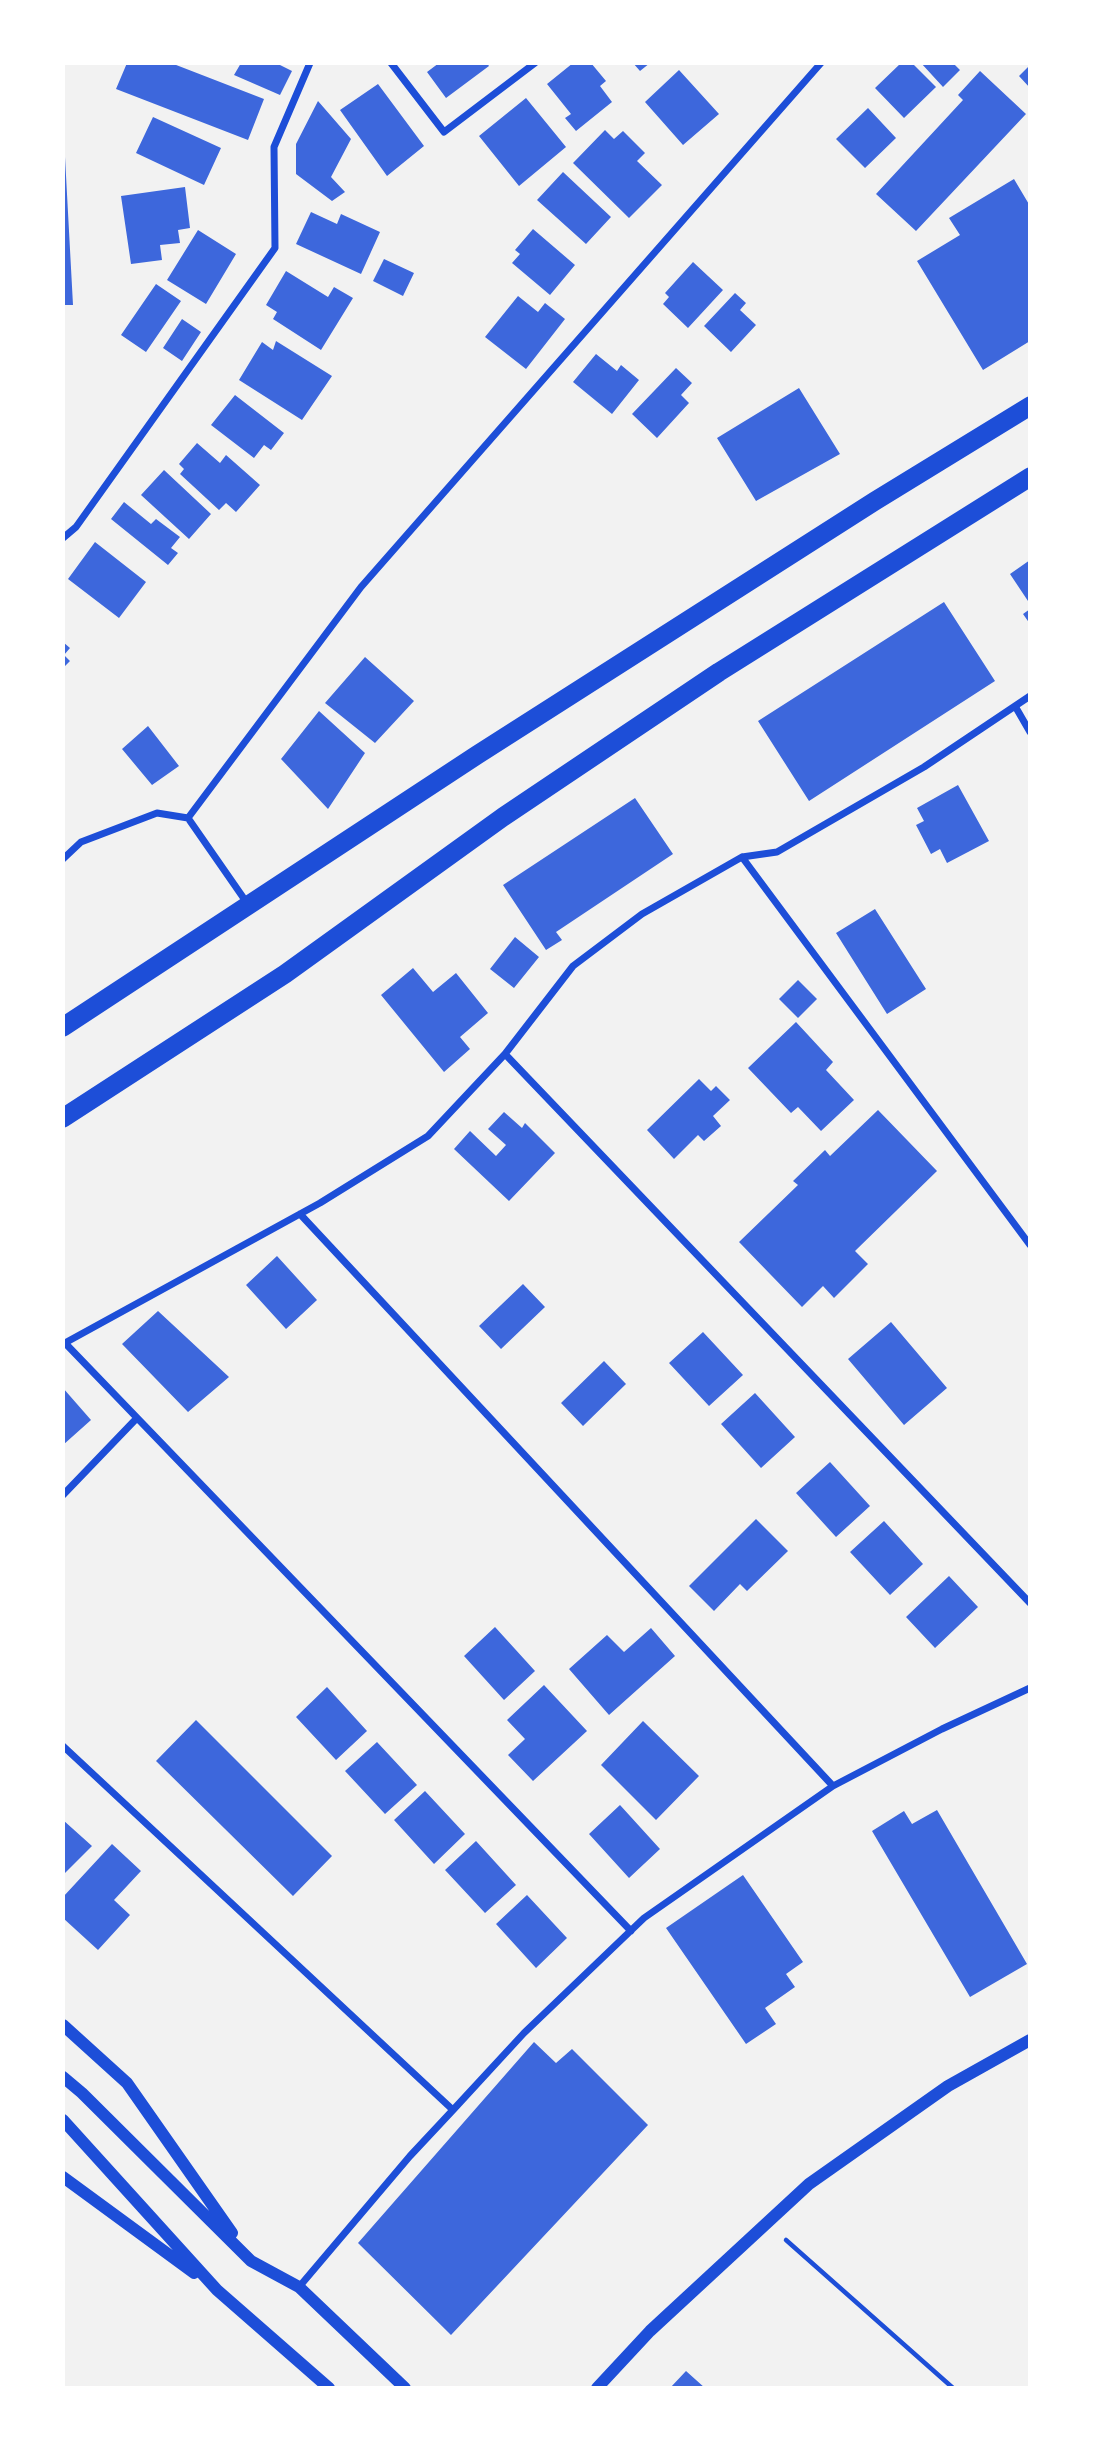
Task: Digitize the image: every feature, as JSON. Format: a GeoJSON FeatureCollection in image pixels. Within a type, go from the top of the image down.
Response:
{"type":"FeatureCollection","features":[{"type":"Feature","properties":{"kind":"highway"},"geometry":{"type":"LineString","coordinates":[[63,1024],[119,991],[512,733],[875,501],[1030,406]]}},
{"type":"Feature","properties":{"kind":"highway"},"geometry":{"type":"LineString","coordinates":[[63,1118],[285,974],[503,817],[719,671],[1030,478]]}},
{"type":"Feature","properties":{"kind":"street"},"geometry":{"type":"LineString","coordinates":[[63,538],[76,527],[275,248],[274,147],[310,63]]}},
{"type":"Feature","properties":{"kind":"street"},"geometry":{"type":"LineString","coordinates":[[391,63],[444,132],[535,63]]}},
{"type":"Feature","properties":{"kind":"street"},"geometry":{"type":"LineString","coordinates":[[188,818],[360,587],[821,63]]}},
{"type":"Feature","properties":{"kind":"street"},"geometry":{"type":"LineString","coordinates":[[631,1931],[64,1343],[300,1214],[428,1136],[505,1054],[573,966],[642,914],[742,857],[777,852],[924,768],[1030,696]]}},
{"type":"Feature","properties":{"kind":"street"},"geometry":{"type":"LineString","coordinates":[[1014,706],[1030,732]]}},
{"type":"Feature","properties":{"kind":"street"},"geometry":{"type":"LineString","coordinates":[[63,859],[81,842],[157,813],[188,818],[249,906]]}},
{"type":"Feature","properties":{"kind":"street"},"geometry":{"type":"LineString","coordinates":[[742,857],[1030,1245]]}},
{"type":"Feature","properties":{"kind":"street"},"geometry":{"type":"LineString","coordinates":[[505,1054],[1030,1603]]}},
{"type":"Feature","properties":{"kind":"street"},"geometry":{"type":"LineString","coordinates":[[300,1214],[833,1786]]}},
{"type":"Feature","properties":{"kind":"street"},"geometry":{"type":"LineString","coordinates":[[63,1495],[136,1419]]}},
{"type":"Feature","properties":{"kind":"street"},"geometry":{"type":"LineString","coordinates":[[299,2287],[410,2156],[524,2034],[644,1918],[833,1786],[942,1729],[1030,1688]]}},
{"type":"Feature","properties":{"kind":"street"},"geometry":{"type":"LineString","coordinates":[[63,1746],[453,2110]]}},
{"type":"Feature","properties":{"kind":"street"},"geometry":{"type":"LineString","coordinates":[[63,2025],[127,2083],[251,2260]]}},
{"type":"Feature","properties":{"kind":"street"},"geometry":{"type":"LineString","coordinates":[[597,2388],[650,2331],[809,2184],[948,2086],[1030,2040]]}},
{"type":"Feature","properties":{"kind":"street"},"geometry":{"type":"LineString","coordinates":[[63,2077],[82,2092],[251,2260],[299,2287],[405,2388]]}},
{"type":"Feature","properties":{"kind":"street"},"geometry":{"type":"LineString","coordinates":[[63,2120],[217,2290]]}},
{"type":"Feature","properties":{"kind":"street"},"geometry":{"type":"LineString","coordinates":[[63,2178],[217,2290],[329,2388]]}},
{"type":"Feature","properties":{"kind":"path"},"geometry":{"type":"LineString","coordinates":[[768,2222],[794,2249],[953,2388]]}},
{"type":"Feature","properties":{"kind":"building"},"geometry":{"type":"Polygon","coordinates":[[[127,63],[171,63],[264,99],[248,140],[116,89],[127,63]]]}},
{"type":"Feature","properties":{"kind":"building"},"geometry":{"type":"Polygon","coordinates":[[[241,63],[276,63],[292,71],[280,95],[234,75],[241,63]]]}},
{"type":"Feature","properties":{"kind":"building"},"geometry":{"type":"Polygon","coordinates":[[[439,63],[487,63],[489,66],[446,98],[427,72],[439,63]]]}},
{"type":"Feature","properties":{"kind":"building"},"geometry":{"type":"Polygon","coordinates":[[[573,63],[591,63],[606,81],[600,86],[612,102],[576,131],[565,118],[571,114],[547,84],[573,63]]]}},
{"type":"Feature","properties":{"kind":"building"},"geometry":{"type":"Polygon","coordinates":[[[633,63],[650,63],[640,71],[633,63]]]}},
{"type":"Feature","properties":{"kind":"building"},"geometry":{"type":"Polygon","coordinates":[[[901,63],[912,63],[936,87],[904,118],[875,88],[901,63]]]}},
{"type":"Feature","properties":{"kind":"building"},"geometry":{"type":"Polygon","coordinates":[[[921,63],[953,63],[960,70],[943,87],[921,63]]]}},
{"type":"Feature","properties":{"kind":"building"},"geometry":{"type":"Polygon","coordinates":[[[1030,65],[1030,88],[1019,76],[1030,65]]]}},
{"type":"Feature","properties":{"kind":"building"},"geometry":{"type":"Polygon","coordinates":[[[679,70],[719,114],[683,145],[645,102],[679,70]]]}},
{"type":"Feature","properties":{"kind":"building"},"geometry":{"type":"Polygon","coordinates":[[[980,71],[1026,114],[916,231],[876,194],[963,100],[958,95],[980,71]]]}},
{"type":"Feature","properties":{"kind":"building"},"geometry":{"type":"Polygon","coordinates":[[[378,84],[424,146],[387,176],[340,110],[378,84]]]}},
{"type":"Feature","properties":{"kind":"building"},"geometry":{"type":"Polygon","coordinates":[[[526,98],[566,147],[519,186],[479,136],[526,98]]]}},
{"type":"Feature","properties":{"kind":"building"},"geometry":{"type":"Polygon","coordinates":[[[318,101],[351,139],[331,177],[345,192],[332,201],[296,174],[296,144],[318,101]]]}},
{"type":"Feature","properties":{"kind":"building"},"geometry":{"type":"Polygon","coordinates":[[[868,108],[896,138],[865,168],[836,139],[868,108]]]}},
{"type":"Feature","properties":{"kind":"building"},"geometry":{"type":"Polygon","coordinates":[[[153,117],[221,148],[204,185],[136,153],[153,117]]]}},
{"type":"Feature","properties":{"kind":"building"},"geometry":{"type":"Polygon","coordinates":[[[605,130],[614,139],[623,131],[645,153],[637,161],[662,185],[629,218],[573,163],[605,130]]]}},
{"type":"Feature","properties":{"kind":"building"},"geometry":{"type":"Polygon","coordinates":[[[65,157],[73,305],[63,305],[65,157]]]}},
{"type":"Feature","properties":{"kind":"building"},"geometry":{"type":"Polygon","coordinates":[[[563,172],[611,217],[586,244],[537,200],[563,172]]]}},
{"type":"Feature","properties":{"kind":"building"},"geometry":{"type":"Polygon","coordinates":[[[1014,179],[1030,206],[1030,341],[983,370],[917,261],[960,235],[949,218],[1014,179]]]}},
{"type":"Feature","properties":{"kind":"building"},"geometry":{"type":"Polygon","coordinates":[[[185,187],[190,228],[178,230],[180,243],[160,245],[162,260],[131,264],[121,196],[185,187]]]}},
{"type":"Feature","properties":{"kind":"building"},"geometry":{"type":"Polygon","coordinates":[[[311,212],[337,224],[341,214],[380,232],[361,274],[296,244],[311,212]]]}},
{"type":"Feature","properties":{"kind":"building"},"geometry":{"type":"Polygon","coordinates":[[[533,229],[575,265],[550,295],[512,263],[520,254],[515,250],[533,229]]]}},
{"type":"Feature","properties":{"kind":"building"},"geometry":{"type":"Polygon","coordinates":[[[198,230],[236,254],[206,304],[167,280],[198,230]]]}},
{"type":"Feature","properties":{"kind":"building"},"geometry":{"type":"Polygon","coordinates":[[[384,259],[414,273],[403,296],[373,281],[384,259]]]}},
{"type":"Feature","properties":{"kind":"building"},"geometry":{"type":"Polygon","coordinates":[[[693,262],[723,290],[688,328],[663,304],[669,297],[665,293],[693,262]]]}},
{"type":"Feature","properties":{"kind":"building"},"geometry":{"type":"Polygon","coordinates":[[[286,271],[328,297],[334,287],[353,298],[321,350],[273,319],[277,312],[266,305],[286,271]]]}},
{"type":"Feature","properties":{"kind":"building"},"geometry":{"type":"Polygon","coordinates":[[[156,284],[181,301],[146,352],[121,335],[156,284]]]}},
{"type":"Feature","properties":{"kind":"building"},"geometry":{"type":"Polygon","coordinates":[[[735,293],[746,303],[740,310],[756,325],[731,352],[704,326],[735,293]]]}},
{"type":"Feature","properties":{"kind":"building"},"geometry":{"type":"Polygon","coordinates":[[[518,296],[538,312],[545,303],[565,319],[526,369],[485,337],[518,296]]]}},
{"type":"Feature","properties":{"kind":"building"},"geometry":{"type":"Polygon","coordinates":[[[182,319],[201,332],[182,361],[163,348],[182,319]]]}},
{"type":"Feature","properties":{"kind":"building"},"geometry":{"type":"Polygon","coordinates":[[[276,341],[332,376],[302,420],[239,380],[262,342],[273,350],[276,341]]]}},
{"type":"Feature","properties":{"kind":"building"},"geometry":{"type":"Polygon","coordinates":[[[596,354],[617,371],[621,365],[639,380],[612,414],[573,382],[596,354]]]}},
{"type":"Feature","properties":{"kind":"building"},"geometry":{"type":"Polygon","coordinates":[[[676,368],[692,383],[681,395],[689,403],[657,438],[632,414],[676,368]]]}},
{"type":"Feature","properties":{"kind":"building"},"geometry":{"type":"Polygon","coordinates":[[[799,388],[840,454],[756,501],[717,438],[799,388]]]}},
{"type":"Feature","properties":{"kind":"building"},"geometry":{"type":"Polygon","coordinates":[[[235,395],[284,433],[271,450],[264,445],[254,458],[211,425],[235,395]]]}},
{"type":"Feature","properties":{"kind":"building"},"geometry":{"type":"Polygon","coordinates":[[[197,443],[220,463],[226,455],[260,485],[236,512],[226,503],[219,510],[180,474],[184,469],[179,464],[197,443]]]}},
{"type":"Feature","properties":{"kind":"building"},"geometry":{"type":"Polygon","coordinates":[[[164,470],[211,514],[189,539],[141,495],[164,470]]]}},
{"type":"Feature","properties":{"kind":"building"},"geometry":{"type":"Polygon","coordinates":[[[124,502],[151,524],[156,519],[180,537],[171,548],[178,553],[168,565],[111,519],[124,502]]]}},
{"type":"Feature","properties":{"kind":"building"},"geometry":{"type":"Polygon","coordinates":[[[95,542],[146,582],[119,618],[68,579],[95,542]]]}},
{"type":"Feature","properties":{"kind":"building"},"geometry":{"type":"Polygon","coordinates":[[[1030,560],[1030,604],[1010,574],[1030,560]]]}},
{"type":"Feature","properties":{"kind":"building"},"geometry":{"type":"Polygon","coordinates":[[[944,602],[995,681],[809,801],[758,721],[944,602]]]}},
{"type":"Feature","properties":{"kind":"building"},"geometry":{"type":"Polygon","coordinates":[[[1030,609],[1030,624],[1023,614],[1030,609]]]}},
{"type":"Feature","properties":{"kind":"building"},"geometry":{"type":"Polygon","coordinates":[[[63,642],[70,648],[64,655],[70,661],[63,668],[63,642]]]}},
{"type":"Feature","properties":{"kind":"building"},"geometry":{"type":"Polygon","coordinates":[[[365,657],[414,701],[375,743],[325,703],[365,657]]]}},
{"type":"Feature","properties":{"kind":"building"},"geometry":{"type":"Polygon","coordinates":[[[319,711],[365,753],[328,809],[281,759],[319,711]]]}},
{"type":"Feature","properties":{"kind":"building"},"geometry":{"type":"Polygon","coordinates":[[[148,726],[179,766],[152,785],[122,749],[148,726]]]}},
{"type":"Feature","properties":{"kind":"building"},"geometry":{"type":"Polygon","coordinates":[[[958,785],[989,841],[947,863],[940,849],[931,854],[916,825],[924,821],[917,808],[958,785]]]}},
{"type":"Feature","properties":{"kind":"building"},"geometry":{"type":"Polygon","coordinates":[[[635,798],[673,854],[556,932],[562,940],[546,950],[503,885],[635,798]]]}},
{"type":"Feature","properties":{"kind":"building"},"geometry":{"type":"Polygon","coordinates":[[[875,909],[926,989],[887,1014],[836,933],[875,909]]]}},
{"type":"Feature","properties":{"kind":"building"},"geometry":{"type":"Polygon","coordinates":[[[515,937],[539,957],[514,988],[490,969],[515,937]]]}},
{"type":"Feature","properties":{"kind":"building"},"geometry":{"type":"Polygon","coordinates":[[[413,968],[433,992],[456,973],[488,1013],[460,1037],[470,1049],[444,1072],[381,995],[413,968]]]}},
{"type":"Feature","properties":{"kind":"building"},"geometry":{"type":"Polygon","coordinates":[[[798,980],[817,999],[798,1018],[779,999],[798,980]]]}},
{"type":"Feature","properties":{"kind":"building"},"geometry":{"type":"Polygon","coordinates":[[[796,1022],[833,1062],[826,1070],[854,1100],[821,1131],[798,1107],[791,1113],[748,1068],[796,1022]]]}},
{"type":"Feature","properties":{"kind":"building"},"geometry":{"type":"Polygon","coordinates":[[[699,1079],[711,1091],[716,1086],[730,1100],[713,1116],[721,1126],[704,1141],[698,1135],[674,1159],[647,1130],[699,1079]]]}},
{"type":"Feature","properties":{"kind":"building"},"geometry":{"type":"Polygon","coordinates":[[[878,1110],[937,1171],[855,1251],[868,1264],[834,1298],[823,1286],[802,1307],[739,1242],[798,1185],[793,1181],[825,1150],[830,1156],[878,1110]]]}},
{"type":"Feature","properties":{"kind":"building"},"geometry":{"type":"Polygon","coordinates":[[[504,1112],[522,1128],[525,1123],[555,1153],[509,1201],[454,1149],[470,1131],[496,1156],[506,1145],[488,1129],[504,1112]]]}},
{"type":"Feature","properties":{"kind":"building"},"geometry":{"type":"Polygon","coordinates":[[[277,1256],[317,1300],[286,1329],[246,1285],[277,1256]]]}},
{"type":"Feature","properties":{"kind":"building"},"geometry":{"type":"Polygon","coordinates":[[[523,1284],[545,1307],[501,1349],[479,1326],[523,1284]]]}},
{"type":"Feature","properties":{"kind":"building"},"geometry":{"type":"Polygon","coordinates":[[[158,1311],[229,1377],[188,1412],[122,1344],[158,1311]]]}},
{"type":"Feature","properties":{"kind":"building"},"geometry":{"type":"Polygon","coordinates":[[[891,1322],[947,1388],[904,1425],[848,1359],[891,1322]]]}},
{"type":"Feature","properties":{"kind":"building"},"geometry":{"type":"Polygon","coordinates":[[[703,1332],[743,1375],[709,1406],[669,1363],[703,1332]]]}},
{"type":"Feature","properties":{"kind":"building"},"geometry":{"type":"Polygon","coordinates":[[[604,1361],[626,1384],[583,1426],[561,1403],[604,1361]]]}},
{"type":"Feature","properties":{"kind":"building"},"geometry":{"type":"Polygon","coordinates":[[[63,1388],[91,1420],[63,1445],[63,1388]]]}},
{"type":"Feature","properties":{"kind":"building"},"geometry":{"type":"Polygon","coordinates":[[[755,1393],[795,1437],[761,1468],[721,1424],[755,1393]]]}},
{"type":"Feature","properties":{"kind":"building"},"geometry":{"type":"Polygon","coordinates":[[[830,1462],[870,1506],[836,1537],[796,1493],[830,1462]]]}},
{"type":"Feature","properties":{"kind":"building"},"geometry":{"type":"Polygon","coordinates":[[[756,1519],[788,1551],[747,1591],[740,1584],[714,1611],[689,1586],[756,1519]]]}},
{"type":"Feature","properties":{"kind":"building"},"geometry":{"type":"Polygon","coordinates":[[[884,1521],[923,1564],[890,1595],[850,1552],[884,1521]]]}},
{"type":"Feature","properties":{"kind":"building"},"geometry":{"type":"Polygon","coordinates":[[[949,1576],[978,1607],[935,1648],[906,1617],[949,1576]]]}},
{"type":"Feature","properties":{"kind":"building"},"geometry":{"type":"Polygon","coordinates":[[[495,1627],[535,1671],[504,1700],[464,1656],[495,1627]]]}},
{"type":"Feature","properties":{"kind":"building"},"geometry":{"type":"Polygon","coordinates":[[[651,1628],[675,1656],[609,1715],[569,1669],[607,1635],[624,1652],[651,1628]]]}},
{"type":"Feature","properties":{"kind":"building"},"geometry":{"type":"Polygon","coordinates":[[[544,1685],[587,1731],[533,1781],[508,1755],[525,1739],[507,1720],[544,1685]]]}},
{"type":"Feature","properties":{"kind":"building"},"geometry":{"type":"Polygon","coordinates":[[[327,1687],[367,1731],[336,1760],[296,1717],[327,1687]]]}},
{"type":"Feature","properties":{"kind":"building"},"geometry":{"type":"Polygon","coordinates":[[[196,1720],[332,1856],[293,1896],[156,1761],[196,1720]]]}},
{"type":"Feature","properties":{"kind":"building"},"geometry":{"type":"Polygon","coordinates":[[[643,1721],[699,1776],[656,1820],[601,1765],[643,1721]]]}},
{"type":"Feature","properties":{"kind":"building"},"geometry":{"type":"Polygon","coordinates":[[[377,1742],[417,1785],[385,1814],[345,1771],[377,1742]]]}},
{"type":"Feature","properties":{"kind":"building"},"geometry":{"type":"Polygon","coordinates":[[[425,1791],[465,1834],[434,1864],[394,1820],[425,1791]]]}},
{"type":"Feature","properties":{"kind":"building"},"geometry":{"type":"Polygon","coordinates":[[[620,1805],[660,1849],[629,1878],[589,1834],[620,1805]]]}},
{"type":"Feature","properties":{"kind":"building"},"geometry":{"type":"Polygon","coordinates":[[[937,1810],[1027,1964],[970,1997],[872,1831],[904,1811],[912,1824],[937,1810]]]}},
{"type":"Feature","properties":{"kind":"building"},"geometry":{"type":"Polygon","coordinates":[[[63,1820],[92,1846],[63,1875],[63,1820]]]}},
{"type":"Feature","properties":{"kind":"building"},"geometry":{"type":"Polygon","coordinates":[[[476,1841],[516,1885],[485,1913],[445,1870],[476,1841]]]}},
{"type":"Feature","properties":{"kind":"building"},"geometry":{"type":"Polygon","coordinates":[[[112,1844],[141,1871],[114,1900],[130,1915],[98,1950],[63,1918],[63,1897],[112,1844]]]}},
{"type":"Feature","properties":{"kind":"building"},"geometry":{"type":"Polygon","coordinates":[[[743,1875],[803,1962],[786,1974],[795,1987],[765,2008],[776,2024],[746,2044],[666,1928],[743,1875]]]}},
{"type":"Feature","properties":{"kind":"building"},"geometry":{"type":"Polygon","coordinates":[[[527,1895],[567,1938],[536,1968],[496,1924],[527,1895]]]}},
{"type":"Feature","properties":{"kind":"building"},"geometry":{"type":"Polygon","coordinates":[[[534,2042],[556,2063],[572,2049],[648,2125],[451,2335],[358,2243],[534,2042]]]}},
{"type":"Feature","properties":{"kind":"building"},"geometry":{"type":"Polygon","coordinates":[[[686,2371],[705,2388],[670,2388],[686,2371]]]}}]}
